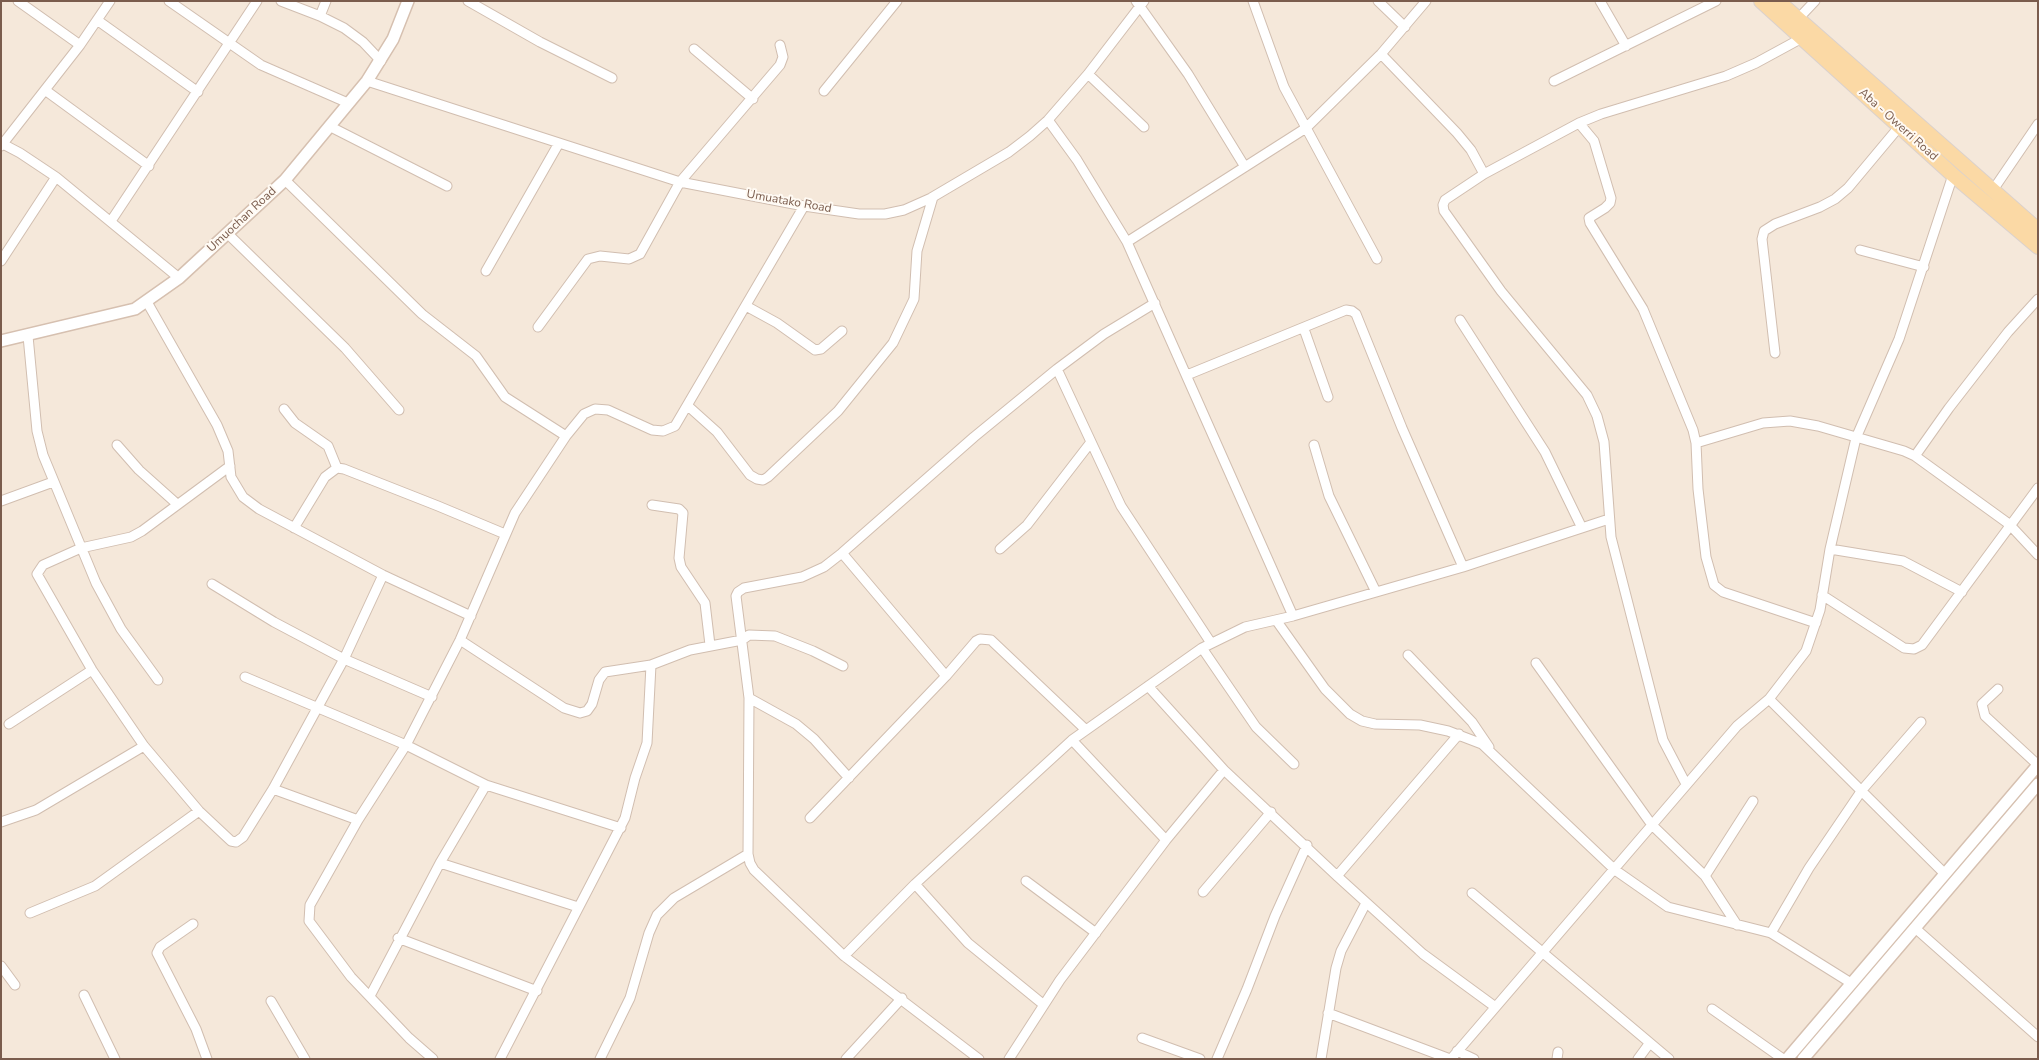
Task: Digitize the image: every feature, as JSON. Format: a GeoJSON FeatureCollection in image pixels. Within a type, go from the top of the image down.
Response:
{"type":"FeatureCollection","features":[{"type":"Feature","properties":{"kind":"main road","name":"Umuochan Road"},"geometry":{"type":"LineString","coordinates":[[1,341],[120,314],[147,302],[179,278],[285,180],[367,81],[393,40],[408,1]]}},
{"type":"Feature","properties":{"kind":"main road","name":"Aba - Owerri Road"},"geometry":{"type":"LineString","coordinates":[[1761,1],[1802,38],[1992,190],[2038,230]]}},
{"type":"Feature","properties":{"kind":"main road","name":"Aba - Owerri Road"},"geometry":{"type":"LineString","coordinates":[[1778,1],[1873,94],[1899,127],[2038,247]]}},
{"type":"Feature","properties":{"kind":"main road"},"geometry":{"type":"LineString","coordinates":[[1785,1059],[2038,765]]}},
{"type":"Feature","properties":{"kind":"main road"},"geometry":{"type":"LineString","coordinates":[[1803,1059],[2038,784]]}},
{"type":"Feature","properties":{"kind":"street"},"geometry":{"type":"LineString","coordinates":[[18,1],[80,45]]}},
{"type":"Feature","properties":{"kind":"street"},"geometry":{"type":"LineString","coordinates":[[110,1],[80,45],[2,145],[20,152],[56,177],[179,278]]}},
{"type":"Feature","properties":{"kind":"street"},"geometry":{"type":"LineString","coordinates":[[169,1],[229,44],[262,64],[348,103]]}},
{"type":"Feature","properties":{"kind":"street"},"geometry":{"type":"LineString","coordinates":[[111,221],[257,1]]}},
{"type":"Feature","properties":{"kind":"street"},"geometry":{"type":"LineString","coordinates":[[281,1],[320,16],[344,28],[363,42],[381,61]]}},
{"type":"Feature","properties":{"kind":"street"},"geometry":{"type":"LineString","coordinates":[[320,16],[326,1]]}},
{"type":"Feature","properties":{"kind":"street"},"geometry":{"type":"LineString","coordinates":[[468,1],[540,42],[612,78]]}},
{"type":"Feature","properties":{"kind":"street"},"geometry":{"type":"LineString","coordinates":[[824,91],[897,1]]}},
{"type":"Feature","properties":{"kind":"street"},"geometry":{"type":"LineString","coordinates":[[1253,1],[1284,87],[1377,259]]}},
{"type":"Feature","properties":{"kind":"street"},"geometry":{"type":"LineString","coordinates":[[1378,1],[1405,27]]}},
{"type":"Feature","properties":{"kind":"street"},"geometry":{"type":"LineString","coordinates":[[1127,242],[1306,128],[1381,54],[1426,1]]}},
{"type":"Feature","properties":{"kind":"street"},"geometry":{"type":"LineString","coordinates":[[1600,1],[1626,46]]}},
{"type":"Feature","properties":{"kind":"street"},"geometry":{"type":"LineString","coordinates":[[1554,81],[1716,1]]}},
{"type":"Feature","properties":{"kind":"street"},"geometry":{"type":"LineString","coordinates":[[1798,19],[1815,1]]}},
{"type":"Feature","properties":{"kind":"street"},"geometry":{"type":"LineString","coordinates":[[1140,3],[1188,74],[1245,167]]}},
{"type":"Feature","properties":{"kind":"street","name":"Umuatako Road"},"geometry":{"type":"LineString","coordinates":[[367,81],[680,182],[804,206],[859,214],[885,214],[904,210],[933,197],[1009,152],[1048,120],[1088,74],[1140,3]]}},
{"type":"Feature","properties":{"kind":"street"},"geometry":{"type":"LineString","coordinates":[[97,20],[198,92]]}},
{"type":"Feature","properties":{"kind":"street"},"geometry":{"type":"LineString","coordinates":[[1686,784],[1668,753],[1663,740],[1611,537],[1604,442],[1597,416],[1587,395],[1512,305],[1444,211],[1445,200],[1484,174],[1579,123],[1726,76],[1756,63],[1802,38]]}},
{"type":"Feature","properties":{"kind":"street"},"geometry":{"type":"LineString","coordinates":[[538,327],[588,259],[600,256],[629,259],[640,254],[680,182],[753,99],[780,65],[784,57],[780,45]]}},
{"type":"Feature","properties":{"kind":"street"},"geometry":{"type":"LineString","coordinates":[[694,49],[753,99]]}},
{"type":"Feature","properties":{"kind":"street"},"geometry":{"type":"LineString","coordinates":[[1381,54],[1457,133],[1471,150],[1484,174]]}},
{"type":"Feature","properties":{"kind":"street"},"geometry":{"type":"LineString","coordinates":[[1088,74],[1144,127]]}},
{"type":"Feature","properties":{"kind":"street"},"geometry":{"type":"LineString","coordinates":[[45,90],[149,166]]}},
{"type":"Feature","properties":{"kind":"street"},"geometry":{"type":"LineString","coordinates":[[1048,120],[1077,160],[1127,242],[1293,616]]}},
{"type":"Feature","properties":{"kind":"street"},"geometry":{"type":"LineString","coordinates":[[1579,123],[1594,140],[1611,198],[1610,203],[1605,208],[1592,215],[1590,223],[1643,310],[1696,442],[1698,489],[1706,558],[1714,585],[1723,592],[1816,623]]}},
{"type":"Feature","properties":{"kind":"street"},"geometry":{"type":"LineString","coordinates":[[1992,190],[2038,124]]}},
{"type":"Feature","properties":{"kind":"street"},"geometry":{"type":"LineString","coordinates":[[329,126],[447,186]]}},
{"type":"Feature","properties":{"kind":"street"},"geometry":{"type":"LineString","coordinates":[[1775,352],[1762,239],[1764,231],[1775,224],[1820,207],[1835,199],[1848,188],[1899,127]]}},
{"type":"Feature","properties":{"kind":"street"},"geometry":{"type":"LineString","coordinates":[[486,271],[559,143]]}},
{"type":"Feature","properties":{"kind":"street"},"geometry":{"type":"LineString","coordinates":[[1328,1013],[1450,1059],[1542,950],[1615,870],[1686,784],[1747,715],[1769,699],[1806,651],[1816,623],[1830,549],[1856,438],[1899,339],[1953,175]]}},
{"type":"Feature","properties":{"kind":"street"},"geometry":{"type":"LineString","coordinates":[[1,260],[56,177]]}},
{"type":"Feature","properties":{"kind":"street"},"geometry":{"type":"LineString","coordinates":[[285,180],[422,314],[476,356],[505,397],[566,436]]}},
{"type":"Feature","properties":{"kind":"street"},"geometry":{"type":"LineString","coordinates":[[688,406],[717,432],[750,475],[756,480],[763,480],[768,477],[838,412],[893,343],[914,299],[917,251],[933,197]]}},
{"type":"Feature","properties":{"kind":"street"},"geometry":{"type":"LineString","coordinates":[[433,1059],[351,977],[312,926],[308,916],[310,905],[358,820],[406,745],[432,698],[471,616],[505,534],[528,492],[566,436],[584,414],[595,409],[608,410],[652,430],[663,431],[675,426],[804,206]]}},
{"type":"Feature","properties":{"kind":"street"},"geometry":{"type":"LineString","coordinates":[[228,234],[334,336],[398,410]]}},
{"type":"Feature","properties":{"kind":"street"},"geometry":{"type":"LineString","coordinates":[[1860,250],[1924,267]]}},
{"type":"Feature","properties":{"kind":"street"},"geometry":{"type":"LineString","coordinates":[[1915,456],[1996,347],[2038,298]]}},
{"type":"Feature","properties":{"kind":"street"},"geometry":{"type":"LineString","coordinates":[[147,302],[217,425],[228,450],[231,477],[244,497],[260,509],[383,575],[471,616]]}},
{"type":"Feature","properties":{"kind":"street"},"geometry":{"type":"LineString","coordinates":[[972,1057],[902,998],[844,956],[754,870],[748,854],[749,698],[736,601],[738,592],[744,588],[813,574],[842,553],[974,437],[1057,369],[1104,334],[1155,303]]}},
{"type":"Feature","properties":{"kind":"street"},"geometry":{"type":"LineString","coordinates":[[746,306],[777,323],[815,350],[821,349],[842,331]]}},
{"type":"Feature","properties":{"kind":"street"},"geometry":{"type":"LineString","coordinates":[[1187,376],[1346,310],[1352,310],[1356,314],[1402,428],[1463,567]]}},
{"type":"Feature","properties":{"kind":"street"},"geometry":{"type":"LineString","coordinates":[[1460,320],[1545,452],[1581,526]]}},
{"type":"Feature","properties":{"kind":"street"},"geometry":{"type":"LineString","coordinates":[[1304,329],[1328,397]]}},
{"type":"Feature","properties":{"kind":"street"},"geometry":{"type":"LineString","coordinates":[[28,336],[37,431],[53,482],[81,548],[120,629],[158,680]]}},
{"type":"Feature","properties":{"kind":"street"},"geometry":{"type":"LineString","coordinates":[[1057,369],[1121,506],[1211,643]]}},
{"type":"Feature","properties":{"kind":"street"},"geometry":{"type":"LineString","coordinates":[[284,409],[295,423],[328,446],[337,468]]}},
{"type":"Feature","properties":{"kind":"street"},"geometry":{"type":"LineString","coordinates":[[1696,442],[1747,427],[1790,422],[1818,426],[1915,456],[2008,524],[2038,555]]}},
{"type":"Feature","properties":{"kind":"street"},"geometry":{"type":"LineString","coordinates":[[1000,550],[1028,525],[1091,442]]}},
{"type":"Feature","properties":{"kind":"street"},"geometry":{"type":"LineString","coordinates":[[117,445],[139,470],[177,504]]}},
{"type":"Feature","properties":{"kind":"street"},"geometry":{"type":"LineString","coordinates":[[1314,446],[1329,496],[1376,592]]}},
{"type":"Feature","properties":{"kind":"street"},"geometry":{"type":"LineString","coordinates":[[230,466],[131,537],[81,548],[43,565],[37,574],[92,670],[144,746],[199,811],[226,838],[236,842],[243,837],[273,789],[344,659],[383,575]]}},
{"type":"Feature","properties":{"kind":"street"},"geometry":{"type":"LineString","coordinates":[[294,528],[325,477],[337,468],[429,502],[505,534]]}},
{"type":"Feature","properties":{"kind":"street"},"geometry":{"type":"LineString","coordinates":[[1,501],[53,482]]}},
{"type":"Feature","properties":{"kind":"street"},"geometry":{"type":"LineString","coordinates":[[1822,595],[1904,648],[1914,649],[1922,645],[1962,592],[2008,524],[2038,488]]}},
{"type":"Feature","properties":{"kind":"street"},"geometry":{"type":"LineString","coordinates":[[652,505],[679,509],[683,513],[679,558],[685,574],[705,604],[710,645]]}},
{"type":"Feature","properties":{"kind":"street"},"geometry":{"type":"LineString","coordinates":[[844,956],[915,884],[1072,740],[1202,648],[1245,627],[1293,616],[1463,567],[1581,526],[1609,519]]}},
{"type":"Feature","properties":{"kind":"street"},"geometry":{"type":"LineString","coordinates":[[1830,549],[1903,561],[1962,592]]}},
{"type":"Feature","properties":{"kind":"street"},"geometry":{"type":"LineString","coordinates":[[842,553],[946,676]]}},
{"type":"Feature","properties":{"kind":"street"},"geometry":{"type":"LineString","coordinates":[[212,584],[274,622],[344,659],[432,698]]}},
{"type":"Feature","properties":{"kind":"street"},"geometry":{"type":"LineString","coordinates":[[1276,620],[1325,689],[1350,714],[1362,721],[1375,724],[1420,725],[1459,734],[1482,744],[1615,870],[1668,907],[1771,933],[1851,983]]}},
{"type":"Feature","properties":{"kind":"street"},"geometry":{"type":"LineString","coordinates":[[460,640],[572,712],[580,713],[587,711],[592,704],[599,680],[605,672],[650,665],[710,645],[742,640],[749,634],[775,636],[813,651],[843,666]]}},
{"type":"Feature","properties":{"kind":"street"},"geometry":{"type":"LineString","coordinates":[[810,818],[946,676],[976,641],[985,638],[991,640],[1086,730]]}},
{"type":"Feature","properties":{"kind":"street"},"geometry":{"type":"LineString","coordinates":[[1202,648],[1256,727],[1294,764]]}},
{"type":"Feature","properties":{"kind":"street"},"geometry":{"type":"LineString","coordinates":[[1408,655],[1472,722],[1494,754]]}},
{"type":"Feature","properties":{"kind":"street"},"geometry":{"type":"LineString","coordinates":[[1536,663],[1652,826],[1705,876],[1736,925]]}},
{"type":"Feature","properties":{"kind":"street"},"geometry":{"type":"LineString","coordinates":[[500,1059],[621,828],[647,743],[650,665]]}},
{"type":"Feature","properties":{"kind":"street"},"geometry":{"type":"LineString","coordinates":[[9,724],[92,670]]}},
{"type":"Feature","properties":{"kind":"street"},"geometry":{"type":"LineString","coordinates":[[245,677],[406,745],[486,785],[621,828]]}},
{"type":"Feature","properties":{"kind":"street"},"geometry":{"type":"LineString","coordinates":[[1148,686],[1224,770],[1307,845],[1337,876],[1442,970],[1494,1006]]}},
{"type":"Feature","properties":{"kind":"street"},"geometry":{"type":"LineString","coordinates":[[1998,689],[1982,704],[1985,716],[2038,765]]}},
{"type":"Feature","properties":{"kind":"street"},"geometry":{"type":"LineString","coordinates":[[749,698],[796,724],[814,738],[849,778]]}},
{"type":"Feature","properties":{"kind":"street"},"geometry":{"type":"LineString","coordinates":[[1769,699],[1946,874]]}},
{"type":"Feature","properties":{"kind":"street"},"geometry":{"type":"LineString","coordinates":[[1771,933],[1809,868],[1862,790],[1921,722]]}},
{"type":"Feature","properties":{"kind":"street"},"geometry":{"type":"LineString","coordinates":[[1337,876],[1459,734]]}},
{"type":"Feature","properties":{"kind":"street"},"geometry":{"type":"LineString","coordinates":[[1072,740],[1166,840]]}},
{"type":"Feature","properties":{"kind":"street"},"geometry":{"type":"LineString","coordinates":[[1,822],[36,810],[144,746]]}},
{"type":"Feature","properties":{"kind":"street"},"geometry":{"type":"LineString","coordinates":[[1009,1059],[1044,1004],[1096,933],[1166,840],[1224,770]]}},
{"type":"Feature","properties":{"kind":"street"},"geometry":{"type":"LineString","coordinates":[[370,996],[398,938],[486,785]]}},
{"type":"Feature","properties":{"kind":"street"},"geometry":{"type":"LineString","coordinates":[[273,789],[358,820]]}},
{"type":"Feature","properties":{"kind":"street"},"geometry":{"type":"LineString","coordinates":[[1705,876],[1754,801]]}},
{"type":"Feature","properties":{"kind":"street"},"geometry":{"type":"LineString","coordinates":[[30,913],[95,886],[199,811]]}},
{"type":"Feature","properties":{"kind":"street"},"geometry":{"type":"LineString","coordinates":[[1203,892],[1270,812]]}},
{"type":"Feature","properties":{"kind":"street"},"geometry":{"type":"LineString","coordinates":[[1217,1059],[1275,916],[1307,845]]}},
{"type":"Feature","properties":{"kind":"street"},"geometry":{"type":"LineString","coordinates":[[600,1059],[630,998],[649,933],[657,915],[674,898],[748,854]]}},
{"type":"Feature","properties":{"kind":"street"},"geometry":{"type":"LineString","coordinates":[[440,863],[578,908]]}},
{"type":"Feature","properties":{"kind":"street"},"geometry":{"type":"LineString","coordinates":[[1026,881],[1096,933]]}},
{"type":"Feature","properties":{"kind":"street"},"geometry":{"type":"LineString","coordinates":[[915,884],[968,943],[1044,1004]]}},
{"type":"Feature","properties":{"kind":"street"},"geometry":{"type":"LineString","coordinates":[[1472,893],[1542,950],[1669,1059]]}},
{"type":"Feature","properties":{"kind":"street"},"geometry":{"type":"LineString","coordinates":[[1321,1059],[1341,951],[1366,902]]}},
{"type":"Feature","properties":{"kind":"street"},"geometry":{"type":"LineString","coordinates":[[193,924],[160,947],[158,953],[196,1029],[207,1059]]}},
{"type":"Feature","properties":{"kind":"street"},"geometry":{"type":"LineString","coordinates":[[1915,928],[2038,1037]]}},
{"type":"Feature","properties":{"kind":"street"},"geometry":{"type":"LineString","coordinates":[[398,938],[537,991]]}},
{"type":"Feature","properties":{"kind":"street"},"geometry":{"type":"LineString","coordinates":[[1,966],[16,985]]}},
{"type":"Feature","properties":{"kind":"street"},"geometry":{"type":"LineString","coordinates":[[84,995],[115,1059]]}},
{"type":"Feature","properties":{"kind":"street"},"geometry":{"type":"LineString","coordinates":[[846,1059],[902,998]]}},
{"type":"Feature","properties":{"kind":"street"},"geometry":{"type":"LineString","coordinates":[[271,1001],[305,1059]]}},
{"type":"Feature","properties":{"kind":"street"},"geometry":{"type":"LineString","coordinates":[[1712,1009],[1785,1059]]}},
{"type":"Feature","properties":{"kind":"street"},"geometry":{"type":"LineString","coordinates":[[1142,1038],[1200,1059]]}},
{"type":"Feature","properties":{"kind":"street"},"geometry":{"type":"LineString","coordinates":[[1638,1059],[1650,1044]]}},
{"type":"Feature","properties":{"kind":"street"},"geometry":{"type":"LineString","coordinates":[[1457,1051],[1474,1059]]}},
{"type":"Feature","properties":{"kind":"shaded area"},"geometry":{"type":"Polygon","coordinates":[[[1,1],[2038,1],[2038,1059],[1,1059],[1,1]]]}}]}
